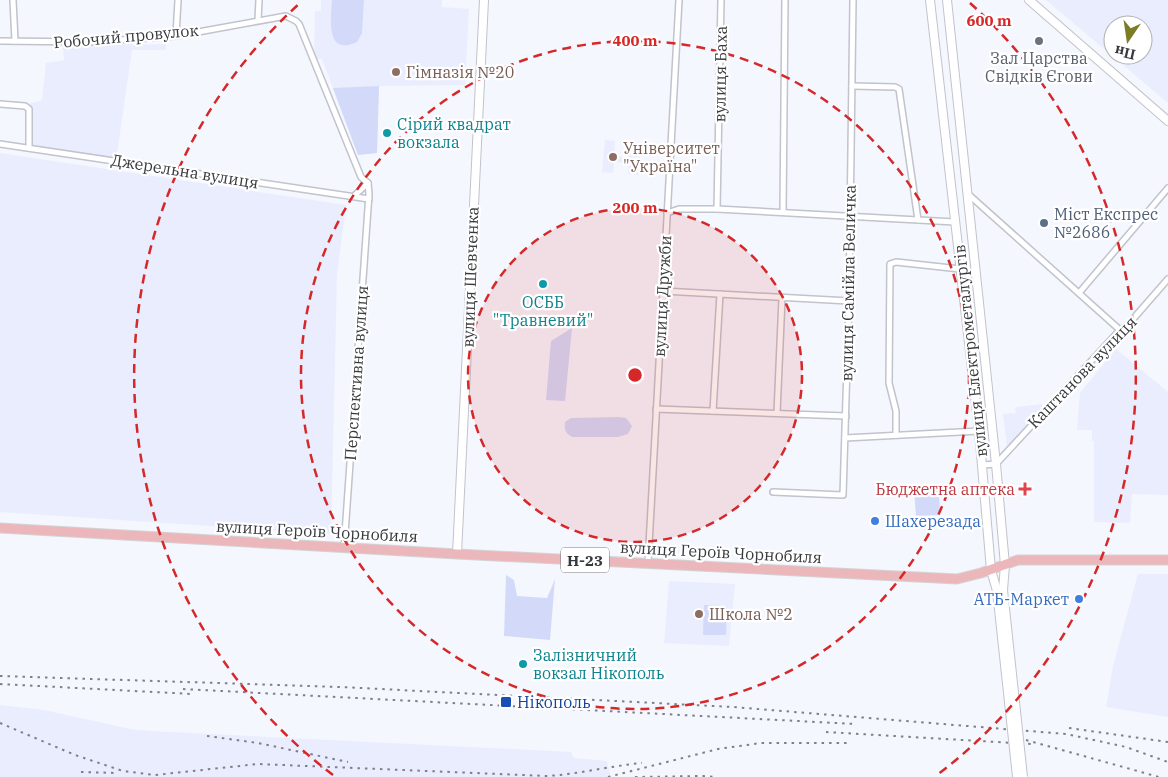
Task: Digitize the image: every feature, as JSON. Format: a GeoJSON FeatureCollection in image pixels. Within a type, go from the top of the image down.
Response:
{"type":"FeatureCollection","features":[{"type":"Feature","properties":{"kind":"main road","name":"вулиця Шевченка"},"geometry":{"type":"LineString","coordinates":[[457,554],[484,0]]}},
{"type":"Feature","properties":{"kind":"main road","name":"вулиця Електрометалургів"},"geometry":{"type":"LineString","coordinates":[[930,0],[983,465],[992,570],[997,591],[1012,702]]}},
{"type":"Feature","properties":{"kind":"main road","name":"вулиця Електрометалургів"},"geometry":{"type":"LineString","coordinates":[[947,0],[996,464],[1005,565],[1004,590],[1012,702]]}},
{"type":"Feature","properties":{"kind":"main road"},"geometry":{"type":"LineString","coordinates":[[1028,0],[1168,121]]}},
{"type":"Feature","properties":{"kind":"main road","name":"вулиця Героїв Чорнобиля"},"geometry":{"type":"LineString","coordinates":[[0,528],[344,548],[957,579],[992,570],[1018,560],[1029,559],[1168,560]]}},
{"type":"Feature","properties":{"kind":"main road"},"geometry":{"type":"LineString","coordinates":[[1012,702],[1017,777]]}},
{"type":"Feature","properties":{"kind":"main road"},"geometry":{"type":"LineString","coordinates":[[1012,702],[1023,777]]}},
{"type":"Feature","properties":{"kind":"street"},"geometry":{"type":"LineString","coordinates":[[13,0],[15,41]]}},
{"type":"Feature","properties":{"kind":"street"},"geometry":{"type":"LineString","coordinates":[[176,36],[178,0]]}},
{"type":"Feature","properties":{"kind":"street"},"geometry":{"type":"LineString","coordinates":[[258,20],[259,0]]}},
{"type":"Feature","properties":{"kind":"street","name":"вулиця Дружби"},"geometry":{"type":"LineString","coordinates":[[648,563],[679,0]]}},
{"type":"Feature","properties":{"kind":"street","name":"вулиця Баха"},"geometry":{"type":"LineString","coordinates":[[718,209],[721,0]]}},
{"type":"Feature","properties":{"kind":"street"},"geometry":{"type":"LineString","coordinates":[[783,212],[785,0]]}},
{"type":"Feature","properties":{"kind":"street","name":"вулиця Самійла Величка"},"geometry":{"type":"LineString","coordinates":[[773,492],[843,495],[849,301],[853,0]]}},
{"type":"Feature","properties":{"kind":"street","name":"Робочий провулок"},"geometry":{"type":"LineString","coordinates":[[0,41],[89,42],[176,36],[286,16],[299,24],[361,178],[368,183],[369,199]]}},
{"type":"Feature","properties":{"kind":"street"},"geometry":{"type":"LineString","coordinates":[[852,86],[895,87],[899,89],[918,220]]}},
{"type":"Feature","properties":{"kind":"street"},"geometry":{"type":"LineString","coordinates":[[0,104],[25,106],[29,109],[29,148]]}},
{"type":"Feature","properties":{"kind":"street","name":"Джерельна вулиця"},"geometry":{"type":"LineString","coordinates":[[0,144],[369,199]]}},
{"type":"Feature","properties":{"kind":"street"},"geometry":{"type":"LineString","coordinates":[[354,196],[368,183]]}},
{"type":"Feature","properties":{"kind":"street"},"geometry":{"type":"LineString","coordinates":[[1079,293],[1168,188]]}},
{"type":"Feature","properties":{"kind":"street"},"geometry":{"type":"LineString","coordinates":[[967,193],[1120,330]]}},
{"type":"Feature","properties":{"kind":"street","name":"Перспективна вулиця"},"geometry":{"type":"LineString","coordinates":[[344,548],[369,199]]}},
{"type":"Feature","properties":{"kind":"street"},"geometry":{"type":"LineString","coordinates":[[667,213],[680,208],[718,209],[955,222]]}},
{"type":"Feature","properties":{"kind":"street"},"geometry":{"type":"LineString","coordinates":[[896,435],[896,411],[889,383],[890,264],[896,262],[960,268]]}},
{"type":"Feature","properties":{"kind":"street","name":"Каштанова вулиця"},"geometry":{"type":"LineString","coordinates":[[996,464],[1120,330],[1127,326],[1168,279]]}},
{"type":"Feature","properties":{"kind":"street"},"geometry":{"type":"LineString","coordinates":[[662,291],[849,301]]}},
{"type":"Feature","properties":{"kind":"street"},"geometry":{"type":"LineString","coordinates":[[713,411],[720,294]]}},
{"type":"Feature","properties":{"kind":"street"},"geometry":{"type":"LineString","coordinates":[[777,413],[782,298]]}},
{"type":"Feature","properties":{"kind":"street"},"geometry":{"type":"LineString","coordinates":[[656,409],[846,416]]}},
{"type":"Feature","properties":{"kind":"street"},"geometry":{"type":"LineString","coordinates":[[845,438],[979,431]]}},
{"type":"Feature","properties":{"kind":"street"},"geometry":{"type":"LineString","coordinates":[[983,465],[996,464]]}},
{"type":"Feature","properties":{"kind":"shaded area","name":"Гімназія №20"},"geometry":{"type":"Polygon","coordinates":[[[321,0],[442,0],[442,7],[469,9],[465,85],[379,86],[377,153],[358,155],[322,59],[314,59],[315,11],[321,11],[321,0]]]}},
{"type":"Feature","properties":{"kind":"shaded area"},"geometry":{"type":"Polygon","coordinates":[[[332,0],[364,0],[362,33],[357,42],[347,45],[339,44],[335,40],[331,25],[332,0]]]}},
{"type":"Feature","properties":{"kind":"shaded area"},"geometry":{"type":"Polygon","coordinates":[[[1046,0],[1168,0],[1168,103],[1123,65],[1153,65],[1153,15],[1103,15],[1103,48],[1046,0]]]}},
{"type":"Feature","properties":{"kind":"shaded area"},"geometry":{"type":"Polygon","coordinates":[[[133,42],[133,45],[166,44],[166,50],[132,50],[116,160],[30,146],[30,103],[42,100],[46,63],[64,60],[63,47],[133,42]]]}},
{"type":"Feature","properties":{"kind":"shaded area"},"geometry":{"type":"Polygon","coordinates":[[[379,86],[377,153],[358,155],[333,88],[379,86]]]}},
{"type":"Feature","properties":{"kind":"shaded area","name":"Університет \"Україна\""},"geometry":{"type":"Polygon","coordinates":[[[605,140],[615,141],[614,156],[629,158],[631,142],[641,143],[639,175],[628,174],[629,163],[614,162],[613,173],[602,172],[605,140]]]}},
{"type":"Feature","properties":{"kind":"shaded area"},"geometry":{"type":"Polygon","coordinates":[[[0,153],[346,205],[337,275],[331,534],[0,512],[0,153]]]}},
{"type":"Feature","properties":{"kind":"shaded area"},"geometry":{"type":"Polygon","coordinates":[[[572,328],[565,401],[546,400],[551,341],[572,328]]]}},
{"type":"Feature","properties":{"kind":"shaded area"},"geometry":{"type":"Polygon","coordinates":[[[1116,349],[1168,392],[1168,495],[1132,494],[1130,523],[1094,522],[1094,441],[1092,441],[1092,430],[1077,430],[1080,393],[1116,349]]]}},
{"type":"Feature","properties":{"kind":"shaded area"},"geometry":{"type":"Polygon","coordinates":[[[1042,404],[1042,410],[1007,447],[1003,414],[1016,413],[1015,407],[1042,404]]]}},
{"type":"Feature","properties":{"kind":"shaded area"},"geometry":{"type":"Polygon","coordinates":[[[571,418],[626,418],[632,426],[628,434],[618,437],[572,437],[565,429],[565,422],[571,418]]]}},
{"type":"Feature","properties":{"kind":"shaded area"},"geometry":{"type":"Polygon","coordinates":[[[939,490],[940,515],[916,516],[914,491],[939,490]]]}},
{"type":"Feature","properties":{"kind":"shaded area"},"geometry":{"type":"Polygon","coordinates":[[[1138,574],[1168,574],[1168,717],[1106,707],[1113,666],[1138,574]]]}},
{"type":"Feature","properties":{"kind":"shaded area"},"geometry":{"type":"Polygon","coordinates":[[[506,575],[514,580],[517,596],[547,598],[555,579],[550,640],[504,636],[506,575]]]}},
{"type":"Feature","properties":{"kind":"shaded area","name":"Школа №2"},"geometry":{"type":"Polygon","coordinates":[[[669,581],[735,584],[729,646],[664,643],[669,581]]]}},
{"type":"Feature","properties":{"kind":"shaded area"},"geometry":{"type":"Polygon","coordinates":[[[704,605],[727,606],[726,635],[703,635],[704,605]]]}},
{"type":"Feature","properties":{"kind":"shaded area"},"geometry":{"type":"Polygon","coordinates":[[[0,705],[44,710],[130,729],[150,731],[571,752],[574,758],[607,761],[611,777],[0,777],[0,705]]]}},
{"type":"Feature","properties":{"kind":"railway"},"geometry":{"type":"LineString","coordinates":[[0,676],[341,687],[733,707],[1066,734],[1126,747],[1168,762]]}},
{"type":"Feature","properties":{"kind":"railway"},"geometry":{"type":"LineString","coordinates":[[0,684],[192,694]]}},
{"type":"Feature","properties":{"kind":"railway"},"geometry":{"type":"LineString","coordinates":[[183,689],[855,724]]}},
{"type":"Feature","properties":{"kind":"railway"},"geometry":{"type":"LineString","coordinates":[[0,723],[75,755],[123,771],[155,775],[258,764],[547,776],[642,763]]}},
{"type":"Feature","properties":{"kind":"railway"},"geometry":{"type":"LineString","coordinates":[[1069,728],[1168,742]]}},
{"type":"Feature","properties":{"kind":"railway"},"geometry":{"type":"LineString","coordinates":[[826,732],[1031,744]]}},
{"type":"Feature","properties":{"kind":"railway"},"geometry":{"type":"LineString","coordinates":[[207,736],[258,743],[348,762]]}},
{"type":"Feature","properties":{"kind":"railway"},"geometry":{"type":"LineString","coordinates":[[1026,740],[1159,777]]}},
{"type":"Feature","properties":{"kind":"railway"},"geometry":{"type":"LineString","coordinates":[[608,777],[718,749],[761,743],[851,743]]}},
{"type":"Feature","properties":{"kind":"railway"},"geometry":{"type":"LineString","coordinates":[[81,772],[118,773]]}},
{"type":"Feature","properties":{"kind":"railway"},"geometry":{"type":"LineString","coordinates":[[635,777],[717,777]]}},
{"type":"Feature","properties":{"kind":"place","name":"Зал Царства Свідків Єгови"},"geometry":{"type":"Point","coordinates":[1039,41]}},
{"type":"Feature","properties":{"kind":"place","name":"Гімназія №20"},"geometry":{"type":"Point","coordinates":[396,72]}},
{"type":"Feature","properties":{"kind":"place","name":"Сірий квадрат вокзала"},"geometry":{"type":"Point","coordinates":[387,133]}},
{"type":"Feature","properties":{"kind":"place","name":"Університет \"Україна\""},"geometry":{"type":"Point","coordinates":[613,157]}},
{"type":"Feature","properties":{"kind":"place","name":"Міст Експрес №2686"},"geometry":{"type":"Point","coordinates":[1044,223]}},
{"type":"Feature","properties":{"kind":"place","name":"ОСББ \"Травневий\""},"geometry":{"type":"Point","coordinates":[543,284]}},
{"type":"Feature","properties":{"kind":"place","name":"Бюджетна аптека"},"geometry":{"type":"Point","coordinates":[1025,489]}},
{"type":"Feature","properties":{"kind":"place","name":"Шахерезада"},"geometry":{"type":"Point","coordinates":[875,521]}},
{"type":"Feature","properties":{"kind":"place","name":"АТБ-Маркет"},"geometry":{"type":"Point","coordinates":[1079,599]}},
{"type":"Feature","properties":{"kind":"place","name":"Школа №2"},"geometry":{"type":"Point","coordinates":[699,614]}},
{"type":"Feature","properties":{"kind":"place","name":"Залізничний вокзал Нікополь"},"geometry":{"type":"Point","coordinates":[523,664]}},
{"type":"Feature","properties":{"kind":"place","name":"Нікополь"},"geometry":{"type":"Point","coordinates":[506,702]}}]}
